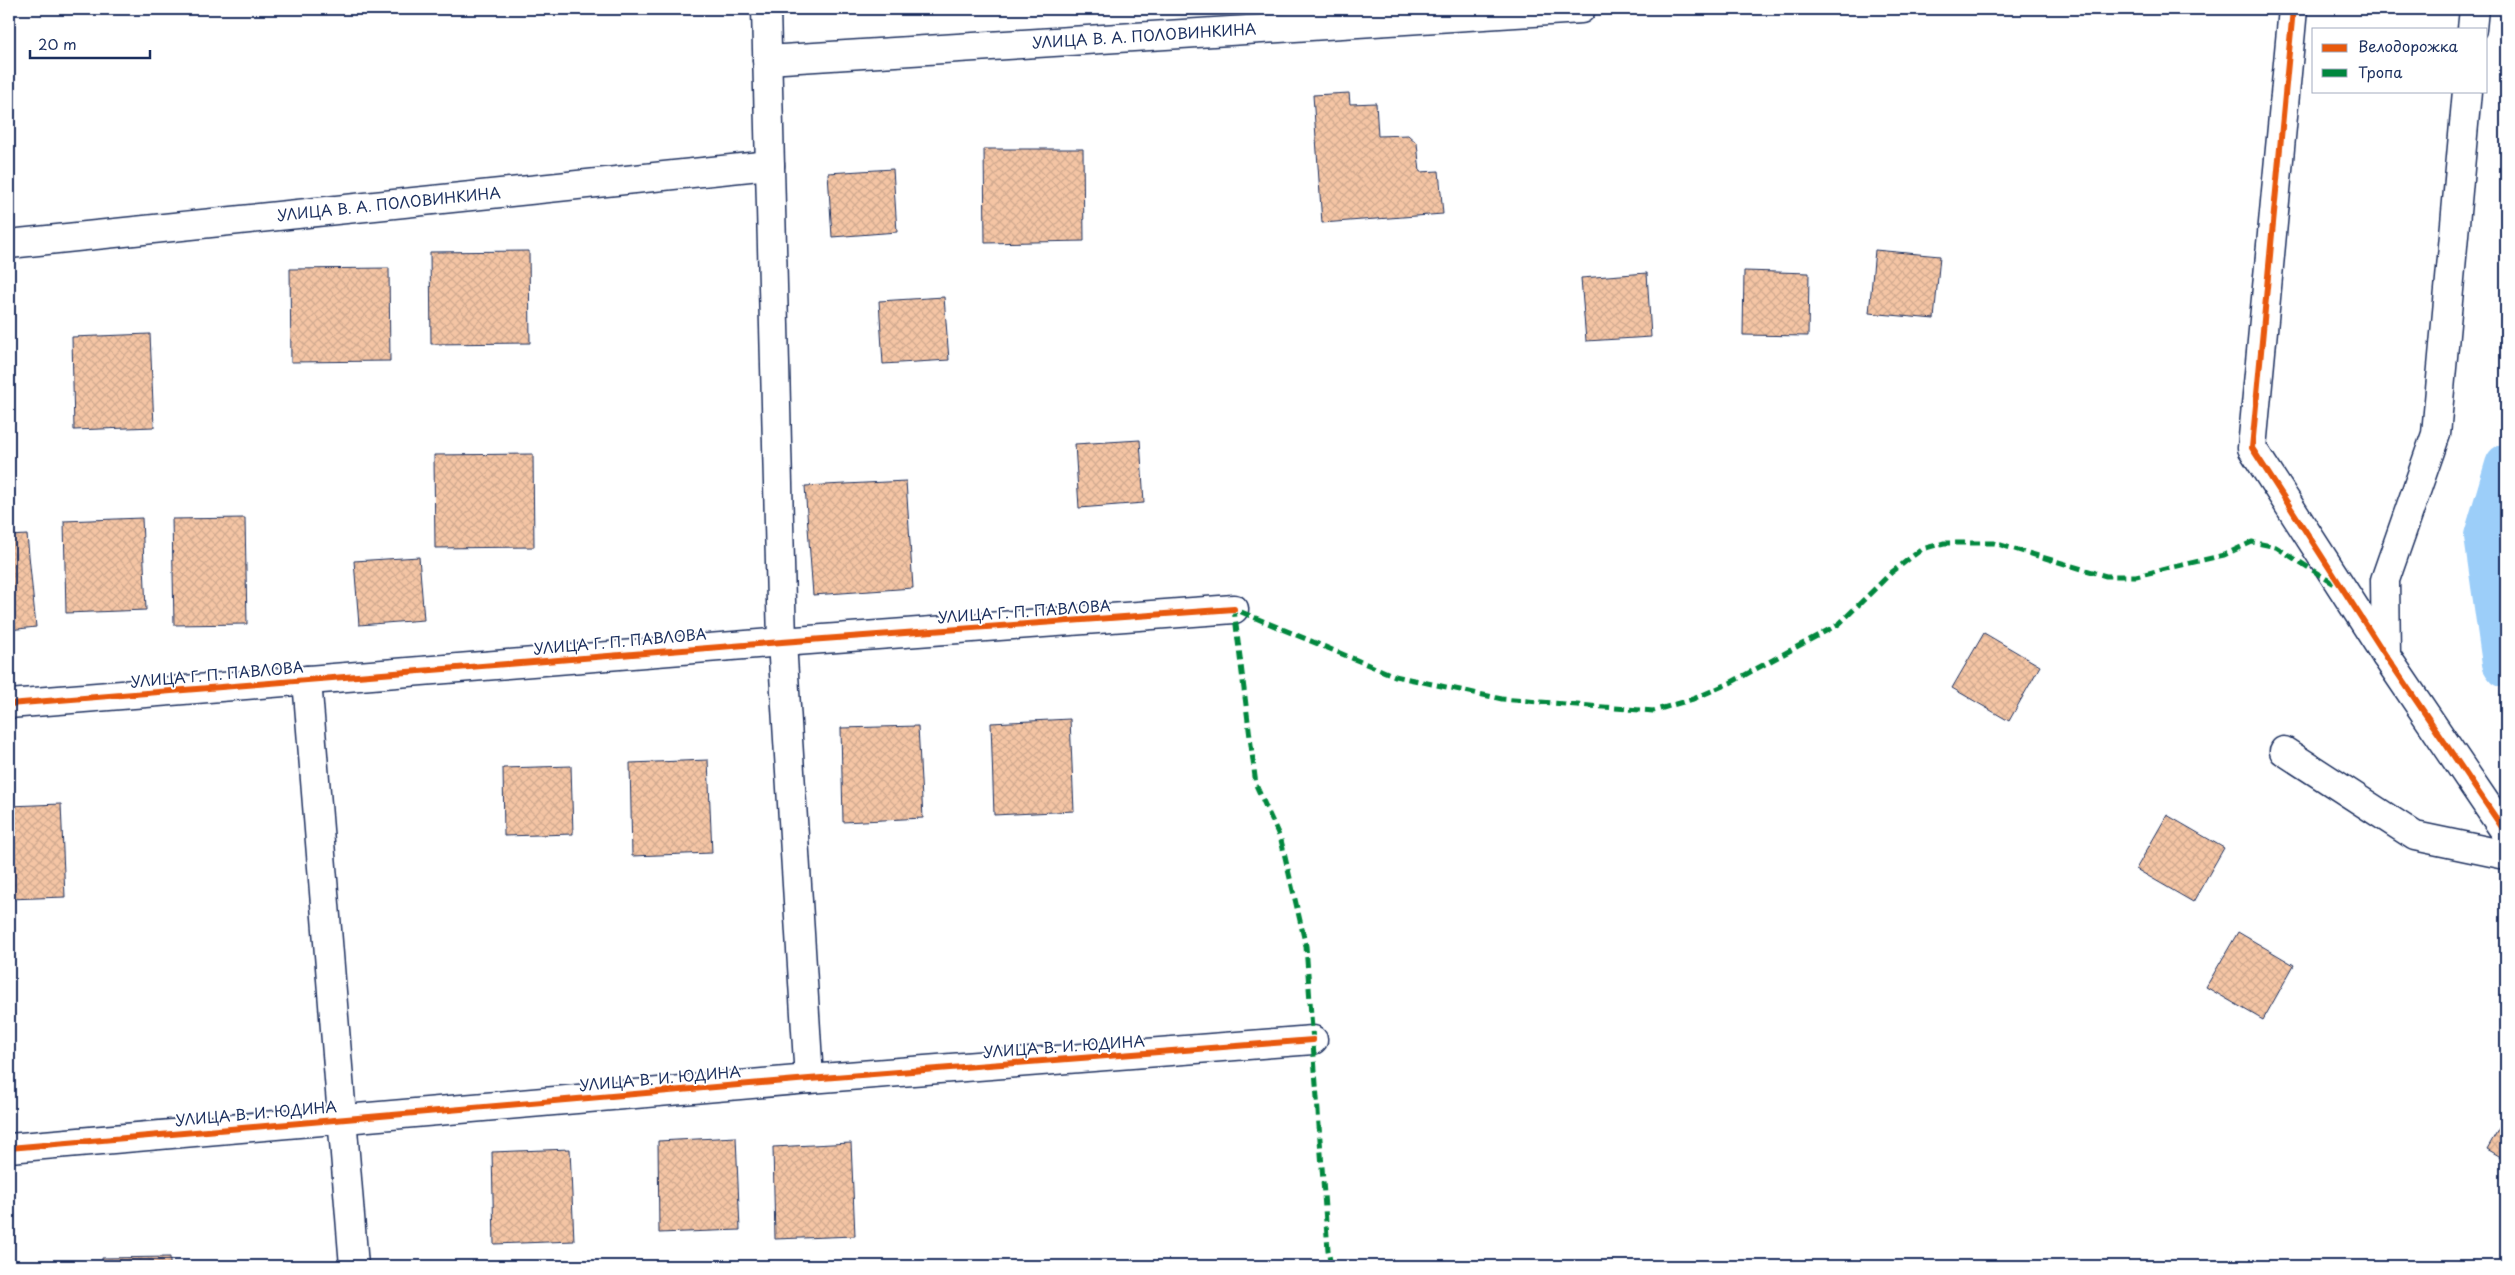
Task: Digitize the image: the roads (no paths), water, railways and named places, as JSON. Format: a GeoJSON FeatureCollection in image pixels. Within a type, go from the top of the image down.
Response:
{"type":"FeatureCollection","features":[{"type":"Feature","properties":{"kind":"street"},"geometry":{"type":"LineString","coordinates":[[766,9],[782,642],[809,1079]]}},
{"type":"Feature","properties":{"kind":"street","name":"УЛИЦА В. А. ПОЛОВИНКИНА"},"geometry":{"type":"LineString","coordinates":[[768,60],[1581,9]]}},
{"type":"Feature","properties":{"kind":"street"},"geometry":{"type":"LineString","coordinates":[[2293,9],[2252,448],[2386,656],[2506,834]]}},
{"type":"Feature","properties":{"kind":"street"},"geometry":{"type":"LineString","coordinates":[[2472,28],[2474,9]]}},
{"type":"Feature","properties":{"kind":"street"},"geometry":{"type":"LineString","coordinates":[[2386,656],[2385,580],[2436,434],[2467,92]]}},
{"type":"Feature","properties":{"kind":"street","name":"УЛИЦА В. А. ПОЛОВИНКИНА"},"geometry":{"type":"LineString","coordinates":[[9,244],[770,164]]}},
{"type":"Feature","properties":{"kind":"street","name":"УЛИЦА Г. П. ПАВЛОВА"},"geometry":{"type":"LineString","coordinates":[[9,704],[782,642],[1234,609]]}},
{"type":"Feature","properties":{"kind":"street"},"geometry":{"type":"LineString","coordinates":[[307,680],[354,1266]]}},
{"type":"Feature","properties":{"kind":"street"},"geometry":{"type":"LineString","coordinates":[[2284,751],[2415,836],[2506,855]]}},
{"type":"Feature","properties":{"kind":"street","name":"УЛИЦА В. И. ЮДИНА"},"geometry":{"type":"LineString","coordinates":[[9,1148],[809,1079],[1313,1040]]}},
{"type":"Feature","properties":{"kind":"waterway"},"geometry":{"type":"LineString","coordinates":[[2506,465],[2485,536],[2503,663],[2506,667]]}}]}
